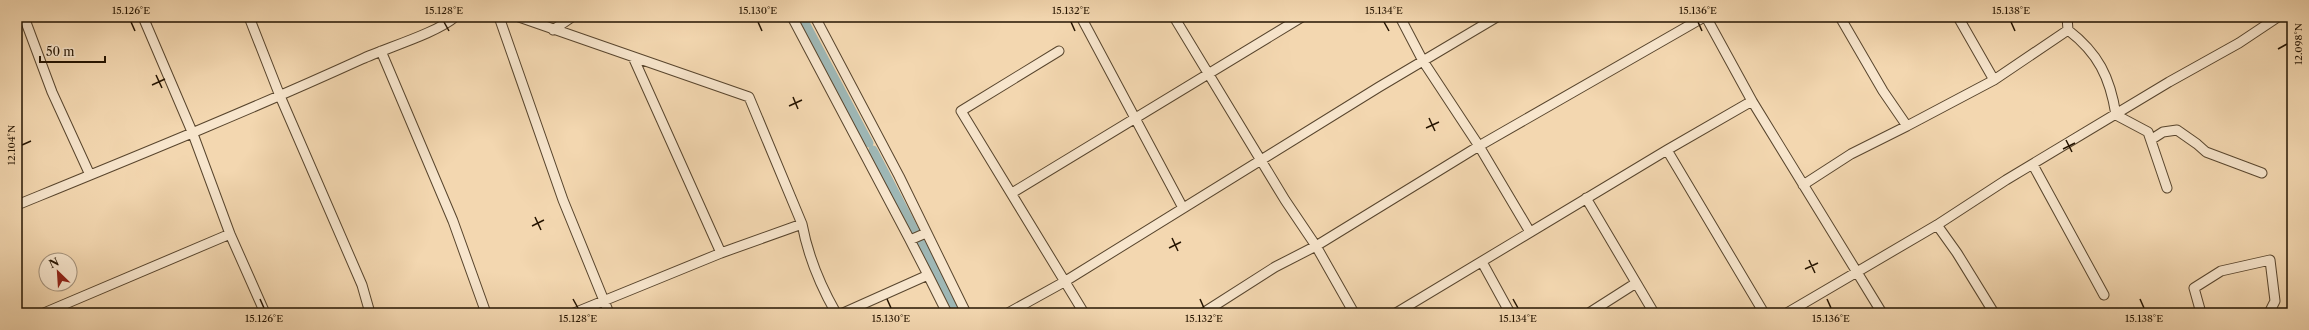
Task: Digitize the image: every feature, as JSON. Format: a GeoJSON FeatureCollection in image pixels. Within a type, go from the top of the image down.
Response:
{"type":"FeatureCollection","features":[{"type":"Feature","properties":{"kind":"street"},"geometry":{"type":"LineString","coordinates":[[24,17],[52,92],[90,175]]}},
{"type":"Feature","properties":{"kind":"street"},"geometry":{"type":"LineString","coordinates":[[143,17],[193,134],[230,234],[264,313]]}},
{"type":"Feature","properties":{"kind":"street"},"geometry":{"type":"LineString","coordinates":[[249,17],[280,96],[362,285],[370,313]]}},
{"type":"Feature","properties":{"kind":"street"},"geometry":{"type":"LineString","coordinates":[[17,205],[193,134],[248,108],[280,96],[380,51],[445,25],[455,17]]}},
{"type":"Feature","properties":{"kind":"street"},"geometry":{"type":"LineString","coordinates":[[499,17],[564,200],[609,313]]}},
{"type":"Feature","properties":{"kind":"street"},"geometry":{"type":"LineString","coordinates":[[519,17],[749,97],[802,224],[806,247],[823,290],[836,313]]}},
{"type":"Feature","properties":{"kind":"street"},"geometry":{"type":"LineString","coordinates":[[553,30],[572,17]]}},
{"type":"Feature","properties":{"kind":"street"},"geometry":{"type":"LineString","coordinates":[[792,17],[947,313]]}},
{"type":"Feature","properties":{"kind":"street"},"geometry":{"type":"LineString","coordinates":[[815,17],[898,176],[966,313]]}},
{"type":"Feature","properties":{"kind":"street"},"geometry":{"type":"LineString","coordinates":[[1081,17],[1134,119],[1183,208]]}},
{"type":"Feature","properties":{"kind":"street"},"geometry":{"type":"LineString","coordinates":[[1174,17],[1261,160],[1316,246],[1354,313]]}},
{"type":"Feature","properties":{"kind":"street"},"geometry":{"type":"LineString","coordinates":[[1400,17],[1423,61],[1479,146],[1530,232]]}},
{"type":"Feature","properties":{"kind":"street"},"geometry":{"type":"LineString","coordinates":[[1008,313],[1064,282],[1261,160],[1497,17]]}},
{"type":"Feature","properties":{"kind":"street"},"geometry":{"type":"LineString","coordinates":[[1203,313],[1275,267],[1316,246],[1479,146],[1705,17],[1752,101],[1882,313]]}},
{"type":"Feature","properties":{"kind":"street"},"geometry":{"type":"LineString","coordinates":[[1840,17],[1883,91],[1908,126]]}},
{"type":"Feature","properties":{"kind":"street"},"geometry":{"type":"LineString","coordinates":[[1958,17],[1994,80]]}},
{"type":"Feature","properties":{"kind":"street"},"geometry":{"type":"LineString","coordinates":[[2067,17],[2068,30],[2087,44],[2103,67],[2113,98],[2116,114]]}},
{"type":"Feature","properties":{"kind":"street"},"geometry":{"type":"LineString","coordinates":[[1787,313],[1857,270],[1937,225],[2116,114],[2239,43],[2278,17]]}},
{"type":"Feature","properties":{"kind":"street"},"geometry":{"type":"LineString","coordinates":[[1012,193],[1209,75],[1296,19]]}},
{"type":"Feature","properties":{"kind":"street"},"geometry":{"type":"LineString","coordinates":[[1803,185],[1851,154],[1908,126],[1994,80],[2068,30]]}},
{"type":"Feature","properties":{"kind":"street"},"geometry":{"type":"LineString","coordinates":[[380,51],[453,222],[486,313]]}},
{"type":"Feature","properties":{"kind":"street"},"geometry":{"type":"LineString","coordinates":[[1059,52],[961,110],[1084,313]]}},
{"type":"Feature","properties":{"kind":"street"},"geometry":{"type":"LineString","coordinates":[[633,57],[721,254]]}},
{"type":"Feature","properties":{"kind":"street"},"geometry":{"type":"LineString","coordinates":[[1396,313],[1586,198],[1752,101]]}},
{"type":"Feature","properties":{"kind":"street"},"geometry":{"type":"LineString","coordinates":[[2116,114],[2148,132],[2152,139],[2167,188]]}},
{"type":"Feature","properties":{"kind":"street"},"geometry":{"type":"LineString","coordinates":[[2152,139],[2163,132],[2177,130],[2206,152],[2262,174]]}},
{"type":"Feature","properties":{"kind":"street"},"geometry":{"type":"LineString","coordinates":[[1667,150],[1764,313]]}},
{"type":"Feature","properties":{"kind":"street"},"geometry":{"type":"LineString","coordinates":[[2033,165],[2104,295]]}},
{"type":"Feature","properties":{"kind":"street"},"geometry":{"type":"LineString","coordinates":[[1586,198],[1654,313]]}},
{"type":"Feature","properties":{"kind":"street"},"geometry":{"type":"LineString","coordinates":[[574,313],[721,254],[802,224]]}},
{"type":"Feature","properties":{"kind":"street"},"geometry":{"type":"LineString","coordinates":[[1937,225],[1969,272],[1994,313]]}},
{"type":"Feature","properties":{"kind":"street"},"geometry":{"type":"LineString","coordinates":[[910,240],[926,233]]}},
{"type":"Feature","properties":{"kind":"street"},"geometry":{"type":"LineString","coordinates":[[44,313],[230,234]]}},
{"type":"Feature","properties":{"kind":"street"},"geometry":{"type":"LineString","coordinates":[[2201,313],[2194,288],[2221,271],[2270,260],[2275,301],[2269,313]]}},
{"type":"Feature","properties":{"kind":"street"},"geometry":{"type":"LineString","coordinates":[[1482,262],[1510,313]]}},
{"type":"Feature","properties":{"kind":"street"},"geometry":{"type":"LineString","coordinates":[[843,313],[928,275]]}},
{"type":"Feature","properties":{"kind":"street"},"geometry":{"type":"LineString","coordinates":[[1589,313],[1636,283]]}},
{"type":"Feature","properties":{"kind":"waterway"},"geometry":{"type":"LineString","coordinates":[[802,17],[869,143]]}},
{"type":"Feature","properties":{"kind":"waterway"},"geometry":{"type":"LineString","coordinates":[[873,150],[916,233]]}},
{"type":"Feature","properties":{"kind":"waterway"},"geometry":{"type":"LineString","coordinates":[[921,243],[958,313]]}}]}
